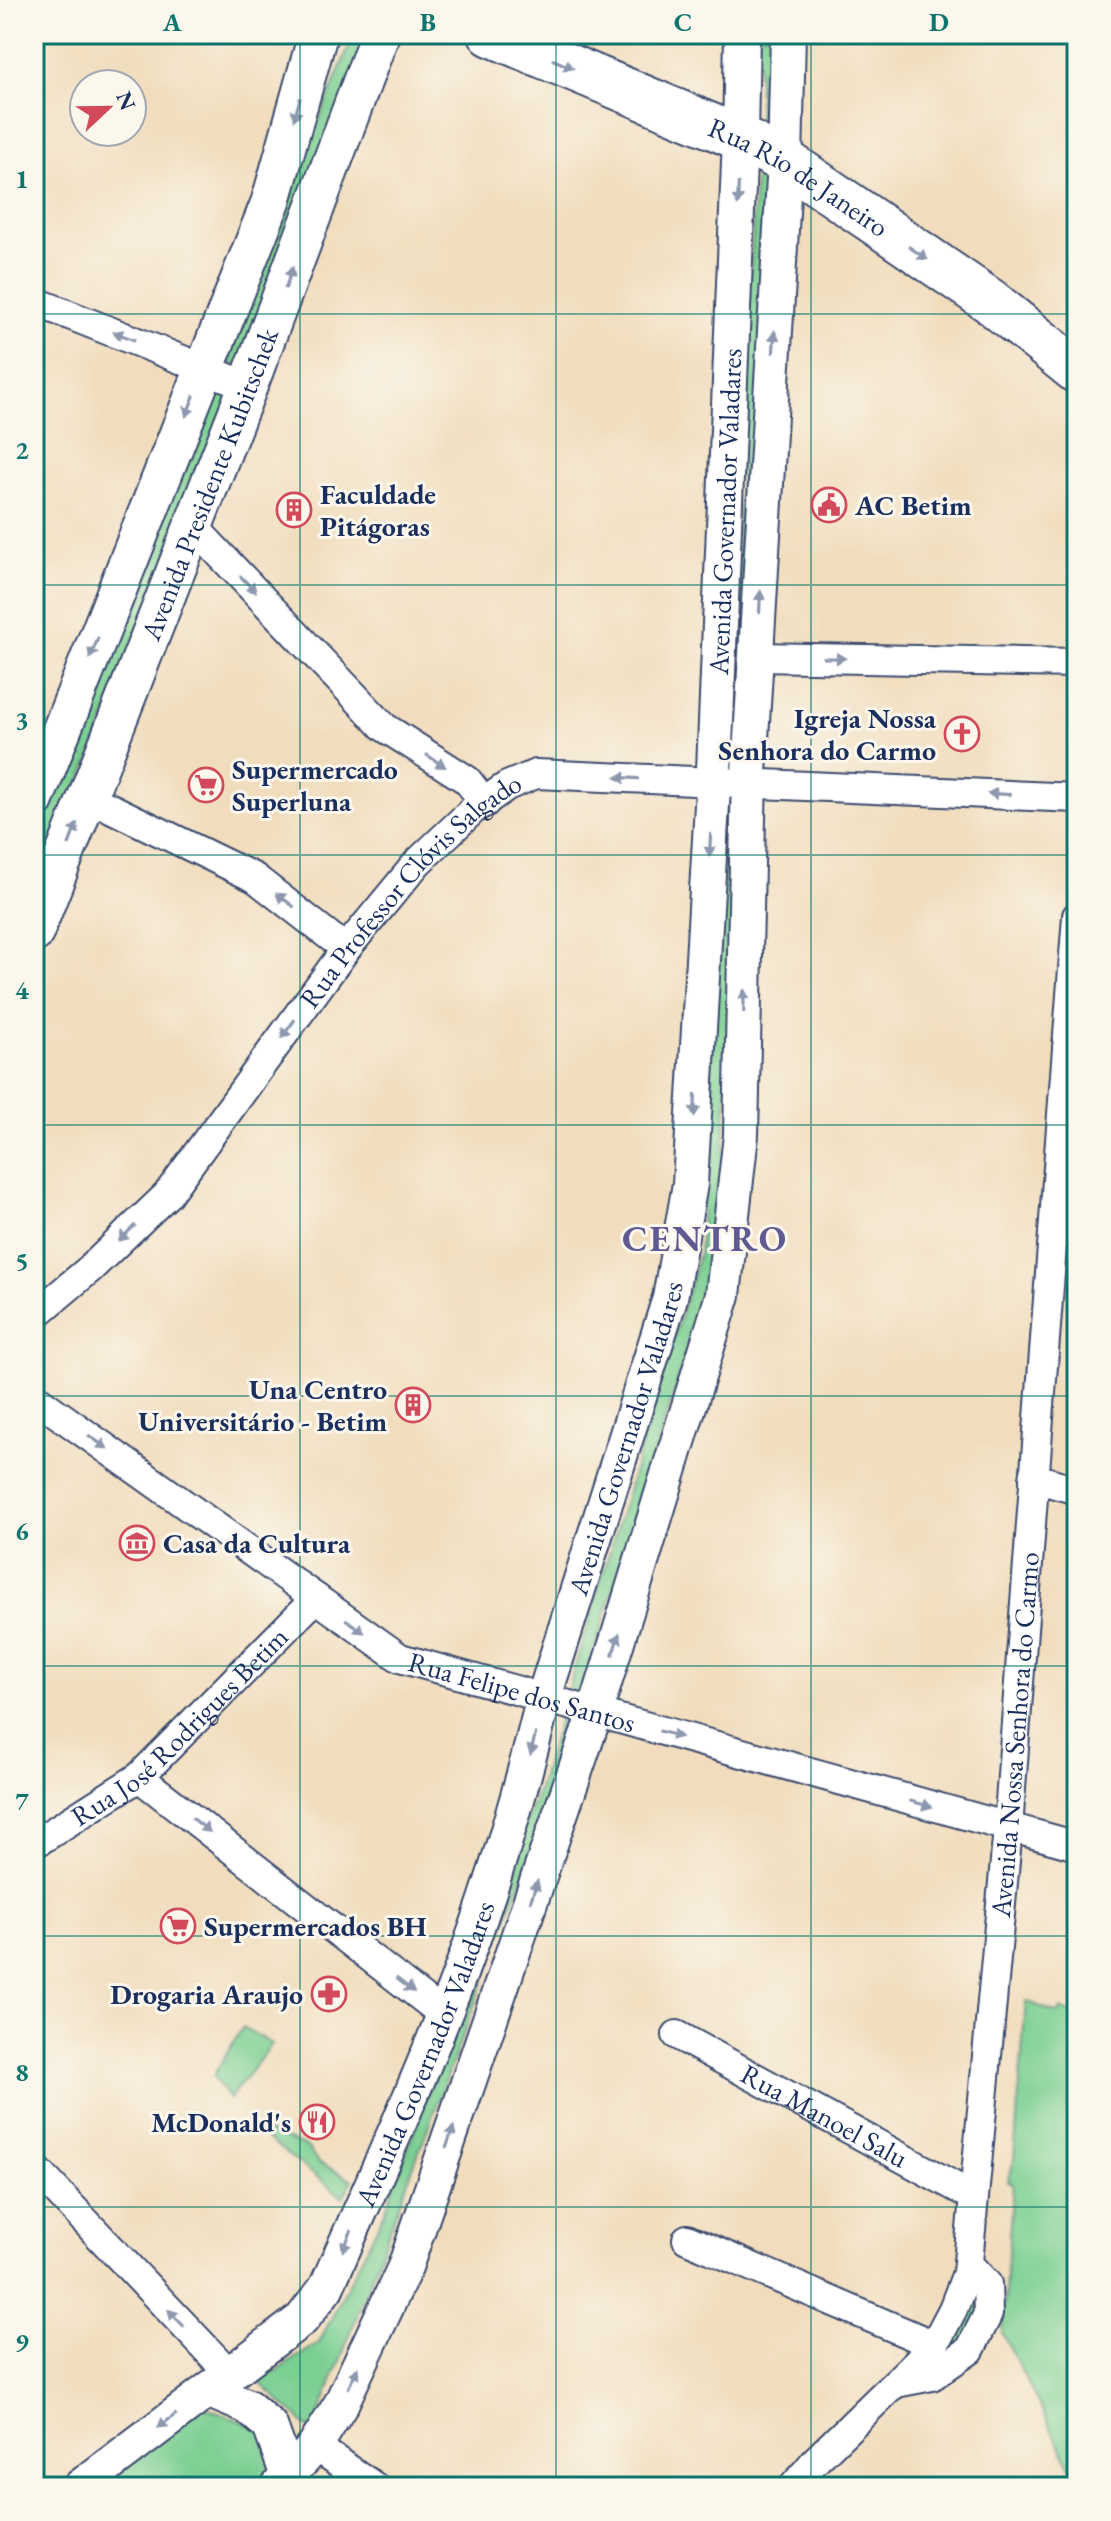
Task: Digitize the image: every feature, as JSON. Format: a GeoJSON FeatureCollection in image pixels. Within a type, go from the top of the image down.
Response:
{"type":"FeatureCollection","features":[{"type":"Feature","properties":{"kind":"main road","name":"Avenida Presidente Kubitschek"},"geometry":{"type":"LineString","coordinates":[[37,784],[271,201],[318,34]]}},
{"type":"Feature","properties":{"kind":"main road","name":"Avenida Presidente Kubitschek"},"geometry":{"type":"LineString","coordinates":[[34,933],[194,527],[380,34]]}},
{"type":"Feature","properties":{"kind":"main road","name":"Rua Rio de Janeiro"},"geometry":{"type":"LineString","coordinates":[[491,34],[740,138],[785,161],[990,301],[1077,371]]}},
{"type":"Feature","properties":{"kind":"street","name":"Avenida Governador Valadares"},"geometry":{"type":"LineString","coordinates":[[80,2487],[302,2319],[326,2288],[444,2015],[479,1918],[531,1750],[544,1697],[670,1298],[684,1230],[693,1128],[713,781],[742,34]]}},
{"type":"Feature","properties":{"kind":"street","name":"Avenida Governador Valadares"},"geometry":{"type":"LineString","coordinates":[[283,2481],[315,2446],[341,2404],[405,2267],[595,1713],[723,1295],[741,1135],[748,783],[785,161],[788,34]]}},
{"type":"Feature","properties":{"kind":"street"},"geometry":{"type":"LineString","coordinates":[[34,301],[248,386]]}},
{"type":"Feature","properties":{"kind":"street"},"geometry":{"type":"LineString","coordinates":[[194,527],[384,727],[467,780],[485,803]]}},
{"type":"Feature","properties":{"kind":"street"},"geometry":{"type":"LineString","coordinates":[[757,657],[1077,663]]}},
{"type":"Feature","properties":{"kind":"street","name":"Rua Professor Clóvis Salgado"},"geometry":{"type":"LineString","coordinates":[[34,1316],[91,1268],[167,1195],[346,949],[417,863],[463,817],[507,786],[536,774],[1077,798]]}},
{"type":"Feature","properties":{"kind":"street"},"geometry":{"type":"LineString","coordinates":[[88,797],[255,878],[346,949]]}},
{"type":"Feature","properties":{"kind":"street","name":"Avenida Nossa Senhora do Carmo"},"geometry":{"type":"LineString","coordinates":[[793,2487],[815,2461],[934,2345],[953,2309],[968,2264],[1008,1828],[1077,916]]}},
{"type":"Feature","properties":{"kind":"street","name":"Rua Felipe dos Santos"},"geometry":{"type":"LineString","coordinates":[[34,1397],[400,1658],[1077,1846]]}},
{"type":"Feature","properties":{"kind":"street"},"geometry":{"type":"LineString","coordinates":[[1034,1478],[1077,1490]]}},
{"type":"Feature","properties":{"kind":"street","name":"Rua José Rodrigues Betim"},"geometry":{"type":"LineString","coordinates":[[37,1839],[139,1777],[316,1598]]}},
{"type":"Feature","properties":{"kind":"street"},"geometry":{"type":"LineString","coordinates":[[139,1777],[444,2015]]}},
{"type":"Feature","properties":{"kind":"street","name":"Rua Manoel Salu"},"geometry":{"type":"LineString","coordinates":[[677,2035],[974,2197]]}},
{"type":"Feature","properties":{"kind":"street"},"geometry":{"type":"LineString","coordinates":[[34,2167],[220,2383],[270,2426],[283,2481]]}},
{"type":"Feature","properties":{"kind":"street"},"geometry":{"type":"LineString","coordinates":[[687,2239],[934,2345]]}},
{"type":"Feature","properties":{"kind":"street"},"geometry":{"type":"LineString","coordinates":[[896,2383],[932,2376],[970,2350],[988,2314],[987,2284],[968,2264]]}},
{"type":"Feature","properties":{"kind":"street"},"geometry":{"type":"LineString","coordinates":[[220,2383],[375,2487]]}},
{"type":"Feature","properties":{"kind":"green space"},"geometry":{"type":"Polygon","coordinates":[[[354,34],[370,34],[241,369],[222,359],[354,34]]]}},
{"type":"Feature","properties":{"kind":"green space"},"geometry":{"type":"Polygon","coordinates":[[[757,34],[775,34],[722,1190],[704,1295],[589,1668],[557,1786],[313,2432],[259,2382],[319,2343],[385,2211],[537,1793],[699,1254],[721,894],[759,97],[757,34]]]}},
{"type":"Feature","properties":{"kind":"green space"},"geometry":{"type":"Polygon","coordinates":[[[205,389],[230,398],[34,903],[34,836],[205,389]]]}},
{"type":"Feature","properties":{"kind":"green space"},"geometry":{"type":"Polygon","coordinates":[[[1026,2001],[1059,2014],[1061,2009],[1077,2016],[1077,2479],[1002,2333],[1013,2183],[1008,2181],[1014,2160],[1026,2001]]]}},
{"type":"Feature","properties":{"kind":"green space"},"geometry":{"type":"Polygon","coordinates":[[[243,2027],[272,2044],[229,2099],[213,2076],[243,2027]]]}},
{"type":"Feature","properties":{"kind":"green space"},"geometry":{"type":"Polygon","coordinates":[[[251,2126],[307,2147],[318,2162],[353,2180],[343,2197],[251,2126]]]}},
{"type":"Feature","properties":{"kind":"green space"},"geometry":{"type":"Polygon","coordinates":[[[974,2282],[983,2311],[958,2353],[930,2364],[974,2282]]]}},
{"type":"Feature","properties":{"kind":"green space"},"geometry":{"type":"Polygon","coordinates":[[[196,2403],[268,2432],[271,2487],[85,2487],[196,2403]]]}},
{"type":"Feature","properties":{"kind":"place","name":"AC Betim"},"geometry":{"type":"Point","coordinates":[829,505]}},
{"type":"Feature","properties":{"kind":"place","name":"Faculdade Pitágoras"},"geometry":{"type":"Point","coordinates":[294,510]}},
{"type":"Feature","properties":{"kind":"place","name":"Igreja Nossa Senhora do Carmo"},"geometry":{"type":"Point","coordinates":[962,734]}},
{"type":"Feature","properties":{"kind":"place","name":"Supermercado Superluna"},"geometry":{"type":"Point","coordinates":[206,785]}},
{"type":"Feature","properties":{"kind":"place","name":"Una Centro Universitário - Betim"},"geometry":{"type":"Point","coordinates":[413,1405]}},
{"type":"Feature","properties":{"kind":"place","name":"Casa da Cultura"},"geometry":{"type":"Point","coordinates":[137,1543]}},
{"type":"Feature","properties":{"kind":"place","name":"Supermercados BH"},"geometry":{"type":"Point","coordinates":[178,1926]}},
{"type":"Feature","properties":{"kind":"place","name":"Drogaria Araujo"},"geometry":{"type":"Point","coordinates":[329,1994]}},
{"type":"Feature","properties":{"kind":"place","name":"McDonald's"},"geometry":{"type":"Point","coordinates":[317,2122]}},
{"type":"Feature","properties":{"kind":"district","name":"CENTRO"},"geometry":{"type":"Point","coordinates":[705,1238]}}]}
